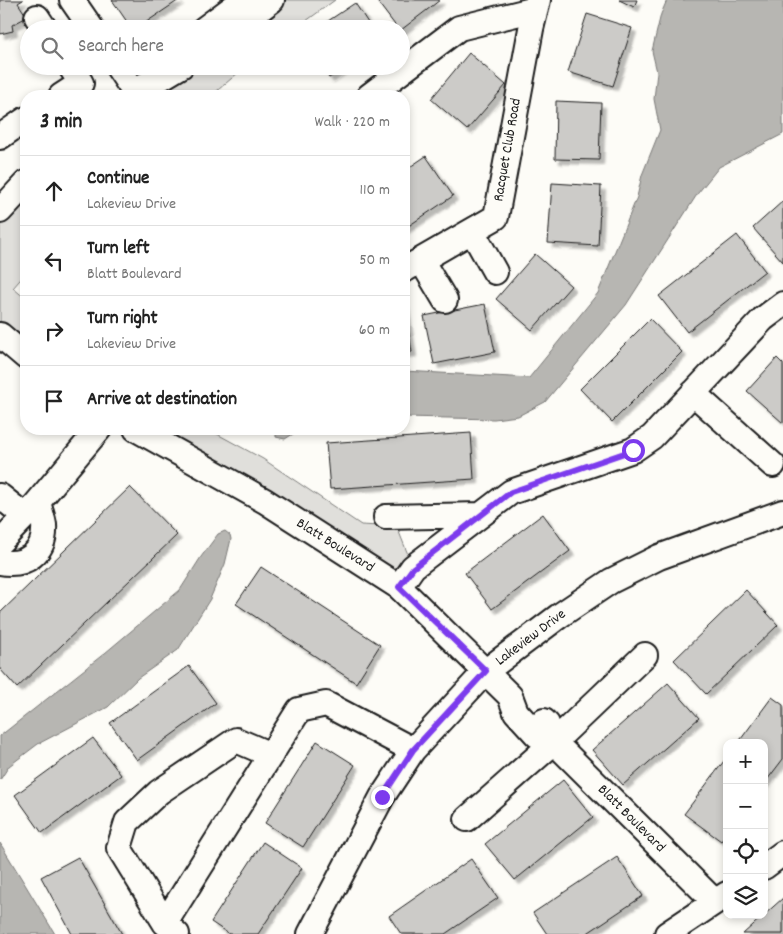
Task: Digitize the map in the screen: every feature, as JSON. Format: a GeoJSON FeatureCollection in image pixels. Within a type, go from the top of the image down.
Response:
{"type":"FeatureCollection","features":[{"type":"Feature","properties":{"kind":"street"},"geometry":{"type":"LineString","coordinates":[[72,0],[86,20]]}},
{"type":"Feature","properties":{"kind":"street"},"geometry":{"type":"LineString","coordinates":[[216,20],[243,0]]}},
{"type":"Feature","properties":{"kind":"street"},"geometry":{"type":"LineString","coordinates":[[246,20],[272,0]]}},
{"type":"Feature","properties":{"kind":"street","name":"Racquet Club Road"},"geometry":{"type":"LineString","coordinates":[[410,65],[459,28],[537,4],[496,217],[412,265]]}},
{"type":"Feature","properties":{"kind":"street"},"geometry":{"type":"LineString","coordinates":[[70,90],[81,83],[76,75]]}},
{"type":"Feature","properties":{"kind":"street"},"geometry":{"type":"LineString","coordinates":[[121,75],[128,90]]}},
{"type":"Feature","properties":{"kind":"street"},"geometry":{"type":"LineString","coordinates":[[132,90],[149,75]]}},
{"type":"Feature","properties":{"kind":"street"},"geometry":{"type":"LineString","coordinates":[[135,90],[166,75]]}},
{"type":"Feature","properties":{"kind":"street","name":"Racquet Club Road"},"geometry":{"type":"LineString","coordinates":[[377,90],[397,75]]}},
{"type":"Feature","properties":{"kind":"street"},"geometry":{"type":"LineString","coordinates":[[0,137],[20,123]]}},
{"type":"Feature","properties":{"kind":"street"},"geometry":{"type":"LineString","coordinates":[[0,211],[20,189]]}},
{"type":"Feature","properties":{"kind":"street"},"geometry":{"type":"LineString","coordinates":[[472,231],[495,272]]}},
{"type":"Feature","properties":{"kind":"street"},"geometry":{"type":"LineString","coordinates":[[412,265],[445,300]]}},
{"type":"Feature","properties":{"kind":"street"},"geometry":{"type":"LineString","coordinates":[[399,587],[413,568],[511,492],[633,450],[652,437],[763,319],[783,304]]}},
{"type":"Feature","properties":{"kind":"street"},"geometry":{"type":"LineString","coordinates":[[0,335],[20,352]]}},
{"type":"Feature","properties":{"kind":"street"},"geometry":{"type":"LineString","coordinates":[[693,393],[773,466]]}},
{"type":"Feature","properties":{"kind":"street"},"geometry":{"type":"LineString","coordinates":[[0,542],[31,509],[94,435]]}},
{"type":"Feature","properties":{"kind":"street","name":"Blatt Boulevard"},"geometry":{"type":"LineString","coordinates":[[147,435],[265,502],[399,587],[510,696],[516,712],[537,735],[550,738],[721,898]]}},
{"type":"Feature","properties":{"kind":"street"},"geometry":{"type":"LineString","coordinates":[[0,496],[31,509],[44,524],[44,537],[39,549],[33,556],[19,563],[0,562]]}},
{"type":"Feature","properties":{"kind":"street","name":"Lakeview Drive"},"geometry":{"type":"LineString","coordinates":[[310,934],[382,797],[413,750],[486,671],[559,616],[611,581],[659,557],[783,512]]}},
{"type":"Feature","properties":{"kind":"street"},"geometry":{"type":"LineString","coordinates":[[386,517],[481,516]]}},
{"type":"Feature","properties":{"kind":"street"},"geometry":{"type":"LineString","coordinates":[[467,819],[550,738],[645,655]]}},
{"type":"Feature","properties":{"kind":"street"},"geometry":{"type":"LineString","coordinates":[[270,755],[236,740],[159,792],[127,822],[119,848],[171,928],[270,755],[299,710],[326,704],[413,750]]}},
{"type":"Feature","properties":{"kind":"street"},"geometry":{"type":"LineString","coordinates":[[768,864],[783,853]]}},
{"type":"Feature","properties":{"kind":"street"},"geometry":{"type":"LineString","coordinates":[[667,934],[721,898]]}},
{"type":"Feature","properties":{"kind":"shaded area"},"geometry":{"type":"Polygon","coordinates":[[[243,0],[335,0],[307,20],[199,20],[212,10],[243,0]]]}},
{"type":"Feature","properties":{"kind":"shaded area"},"geometry":{"type":"Polygon","coordinates":[[[667,0],[783,0],[783,134],[719,167],[698,193],[626,305],[545,402],[518,416],[494,419],[410,417],[410,371],[529,378],[598,293],[637,197],[642,175],[660,130],[654,99],[657,72],[652,51],[661,14],[667,0]]]}},
{"type":"Feature","properties":{"kind":"shaded area"},"geometry":{"type":"Polygon","coordinates":[[[128,75],[236,75],[218,90],[125,90],[125,77],[128,75]]]}},
{"type":"Feature","properties":{"kind":"shaded area"},"geometry":{"type":"Polygon","coordinates":[[[20,189],[20,280],[13,288],[20,294],[20,352],[0,335],[0,211],[20,189]]]}},
{"type":"Feature","properties":{"kind":"shaded area"},"geometry":{"type":"Polygon","coordinates":[[[146,435],[219,435],[263,459],[361,525],[397,527],[413,567],[399,587],[146,435]]]}},
{"type":"Feature","properties":{"kind":"shaded area"},"geometry":{"type":"Polygon","coordinates":[[[276,435],[291,435],[285,439],[276,437],[276,435]]]}},
{"type":"Feature","properties":{"kind":"shaded area"},"geometry":{"type":"Polygon","coordinates":[[[225,531],[230,535],[231,539],[225,564],[210,599],[178,650],[138,678],[108,707],[38,744],[9,766],[0,780],[0,736],[105,653],[180,590],[218,534],[225,531]]]}},
{"type":"Feature","properties":{"kind":"shaded area"},"geometry":{"type":"Polygon","coordinates":[[[0,843],[55,934],[0,934],[0,843]]]}},
{"type":"Feature","properties":{"kind":"building"},"geometry":{"type":"Polygon","coordinates":[[[0,0],[23,0],[18,3],[27,17],[12,25],[13,31],[0,34],[0,0]]]}},
{"type":"Feature","properties":{"kind":"building"},"geometry":{"type":"Polygon","coordinates":[[[112,0],[179,0],[149,20],[126,20],[112,0]]]}},
{"type":"Feature","properties":{"kind":"building"},"geometry":{"type":"Polygon","coordinates":[[[376,0],[440,0],[410,23],[410,20],[391,20],[376,0]]]}},
{"type":"Feature","properties":{"kind":"building"},"geometry":{"type":"Polygon","coordinates":[[[619,0],[637,0],[634,7],[619,0]]]}},
{"type":"Feature","properties":{"kind":"building"},"geometry":{"type":"Polygon","coordinates":[[[355,3],[366,20],[330,20],[355,3]]]}},
{"type":"Feature","properties":{"kind":"building"},"geometry":{"type":"Polygon","coordinates":[[[587,14],[632,28],[613,86],[568,72],[587,14]]]}},
{"type":"Feature","properties":{"kind":"building"},"geometry":{"type":"Polygon","coordinates":[[[469,53],[506,85],[467,130],[431,99],[469,53]]]}},
{"type":"Feature","properties":{"kind":"building"},"geometry":{"type":"Polygon","coordinates":[[[556,101],[601,103],[599,160],[555,159],[556,101]]]}},
{"type":"Feature","properties":{"kind":"building"},"geometry":{"type":"Polygon","coordinates":[[[426,156],[453,196],[410,225],[410,167],[426,156]]]}},
{"type":"Feature","properties":{"kind":"building"},"geometry":{"type":"Polygon","coordinates":[[[552,183],[601,186],[598,246],[548,243],[552,183]]]}},
{"type":"Feature","properties":{"kind":"building"},"geometry":{"type":"Polygon","coordinates":[[[783,201],[783,262],[753,228],[783,201]]]}},
{"type":"Feature","properties":{"kind":"building"},"geometry":{"type":"Polygon","coordinates":[[[737,235],[765,271],[687,332],[659,296],[737,235]]]}},
{"type":"Feature","properties":{"kind":"building"},"geometry":{"type":"Polygon","coordinates":[[[535,254],[571,286],[532,330],[496,299],[535,254]]]}},
{"type":"Feature","properties":{"kind":"building"},"geometry":{"type":"Polygon","coordinates":[[[485,304],[495,352],[434,364],[424,316],[485,304]]]}},
{"type":"Feature","properties":{"kind":"building"},"geometry":{"type":"Polygon","coordinates":[[[650,319],[682,352],[612,422],[580,389],[650,319]]]}},
{"type":"Feature","properties":{"kind":"building"},"geometry":{"type":"Polygon","coordinates":[[[777,358],[783,364],[783,423],[747,391],[777,358]]]}},
{"type":"Feature","properties":{"kind":"building"},"geometry":{"type":"Polygon","coordinates":[[[471,433],[474,479],[330,489],[326,443],[471,433]]]}},
{"type":"Feature","properties":{"kind":"building"},"geometry":{"type":"Polygon","coordinates":[[[130,487],[177,535],[17,688],[0,669],[0,613],[130,487]]]}},
{"type":"Feature","properties":{"kind":"building"},"geometry":{"type":"Polygon","coordinates":[[[543,514],[570,551],[492,609],[465,573],[543,514]]]}},
{"type":"Feature","properties":{"kind":"building"},"geometry":{"type":"Polygon","coordinates":[[[261,567],[380,645],[356,683],[236,604],[261,567]]]}},
{"type":"Feature","properties":{"kind":"building"},"geometry":{"type":"Polygon","coordinates":[[[746,590],[778,625],[706,694],[674,660],[746,590]]]}},
{"type":"Feature","properties":{"kind":"building"},"geometry":{"type":"Polygon","coordinates":[[[189,666],[216,703],[137,760],[110,723],[189,666]]]}},
{"type":"Feature","properties":{"kind":"building"},"geometry":{"type":"Polygon","coordinates":[[[668,683],[699,718],[623,785],[592,750],[668,683]]]}},
{"type":"Feature","properties":{"kind":"building"},"geometry":{"type":"Polygon","coordinates":[[[772,697],[783,705],[783,759],[768,779],[768,739],[741,739],[772,697]]]}},
{"type":"Feature","properties":{"kind":"building"},"geometry":{"type":"Polygon","coordinates":[[[93,738],[121,775],[42,833],[15,795],[93,738]]]}},
{"type":"Feature","properties":{"kind":"building"},"geometry":{"type":"Polygon","coordinates":[[[317,741],[355,765],[303,847],[265,823],[317,741]]]}},
{"type":"Feature","properties":{"kind":"building"},"geometry":{"type":"Polygon","coordinates":[[[723,762],[723,839],[721,841],[684,814],[723,762]]]}},
{"type":"Feature","properties":{"kind":"building"},"geometry":{"type":"Polygon","coordinates":[[[563,780],[593,817],[515,880],[485,844],[563,780]]]}},
{"type":"Feature","properties":{"kind":"building"},"geometry":{"type":"Polygon","coordinates":[[[263,842],[302,868],[258,934],[229,934],[211,922],[263,842]]]}},
{"type":"Feature","properties":{"kind":"building"},"geometry":{"type":"Polygon","coordinates":[[[78,857],[122,934],[72,934],[41,877],[78,857]]]}},
{"type":"Feature","properties":{"kind":"building"},"geometry":{"type":"Polygon","coordinates":[[[617,857],[643,896],[586,934],[547,934],[533,913],[617,857]]]}},
{"type":"Feature","properties":{"kind":"building"},"geometry":{"type":"Polygon","coordinates":[[[471,859],[498,898],[445,934],[401,934],[389,916],[471,859]]]}},
{"type":"Feature","properties":{"kind":"building"},"geometry":{"type":"Polygon","coordinates":[[[783,898],[783,934],[743,934],[760,919],[768,919],[768,911],[783,898]]]}},
{"type":"Feature","properties":{"kind":"route"},"geometry":{"type":"LineString","coordinates":[[382,797],[413,750],[486,671],[399,587],[413,568],[511,492],[633,450]]}}]}
